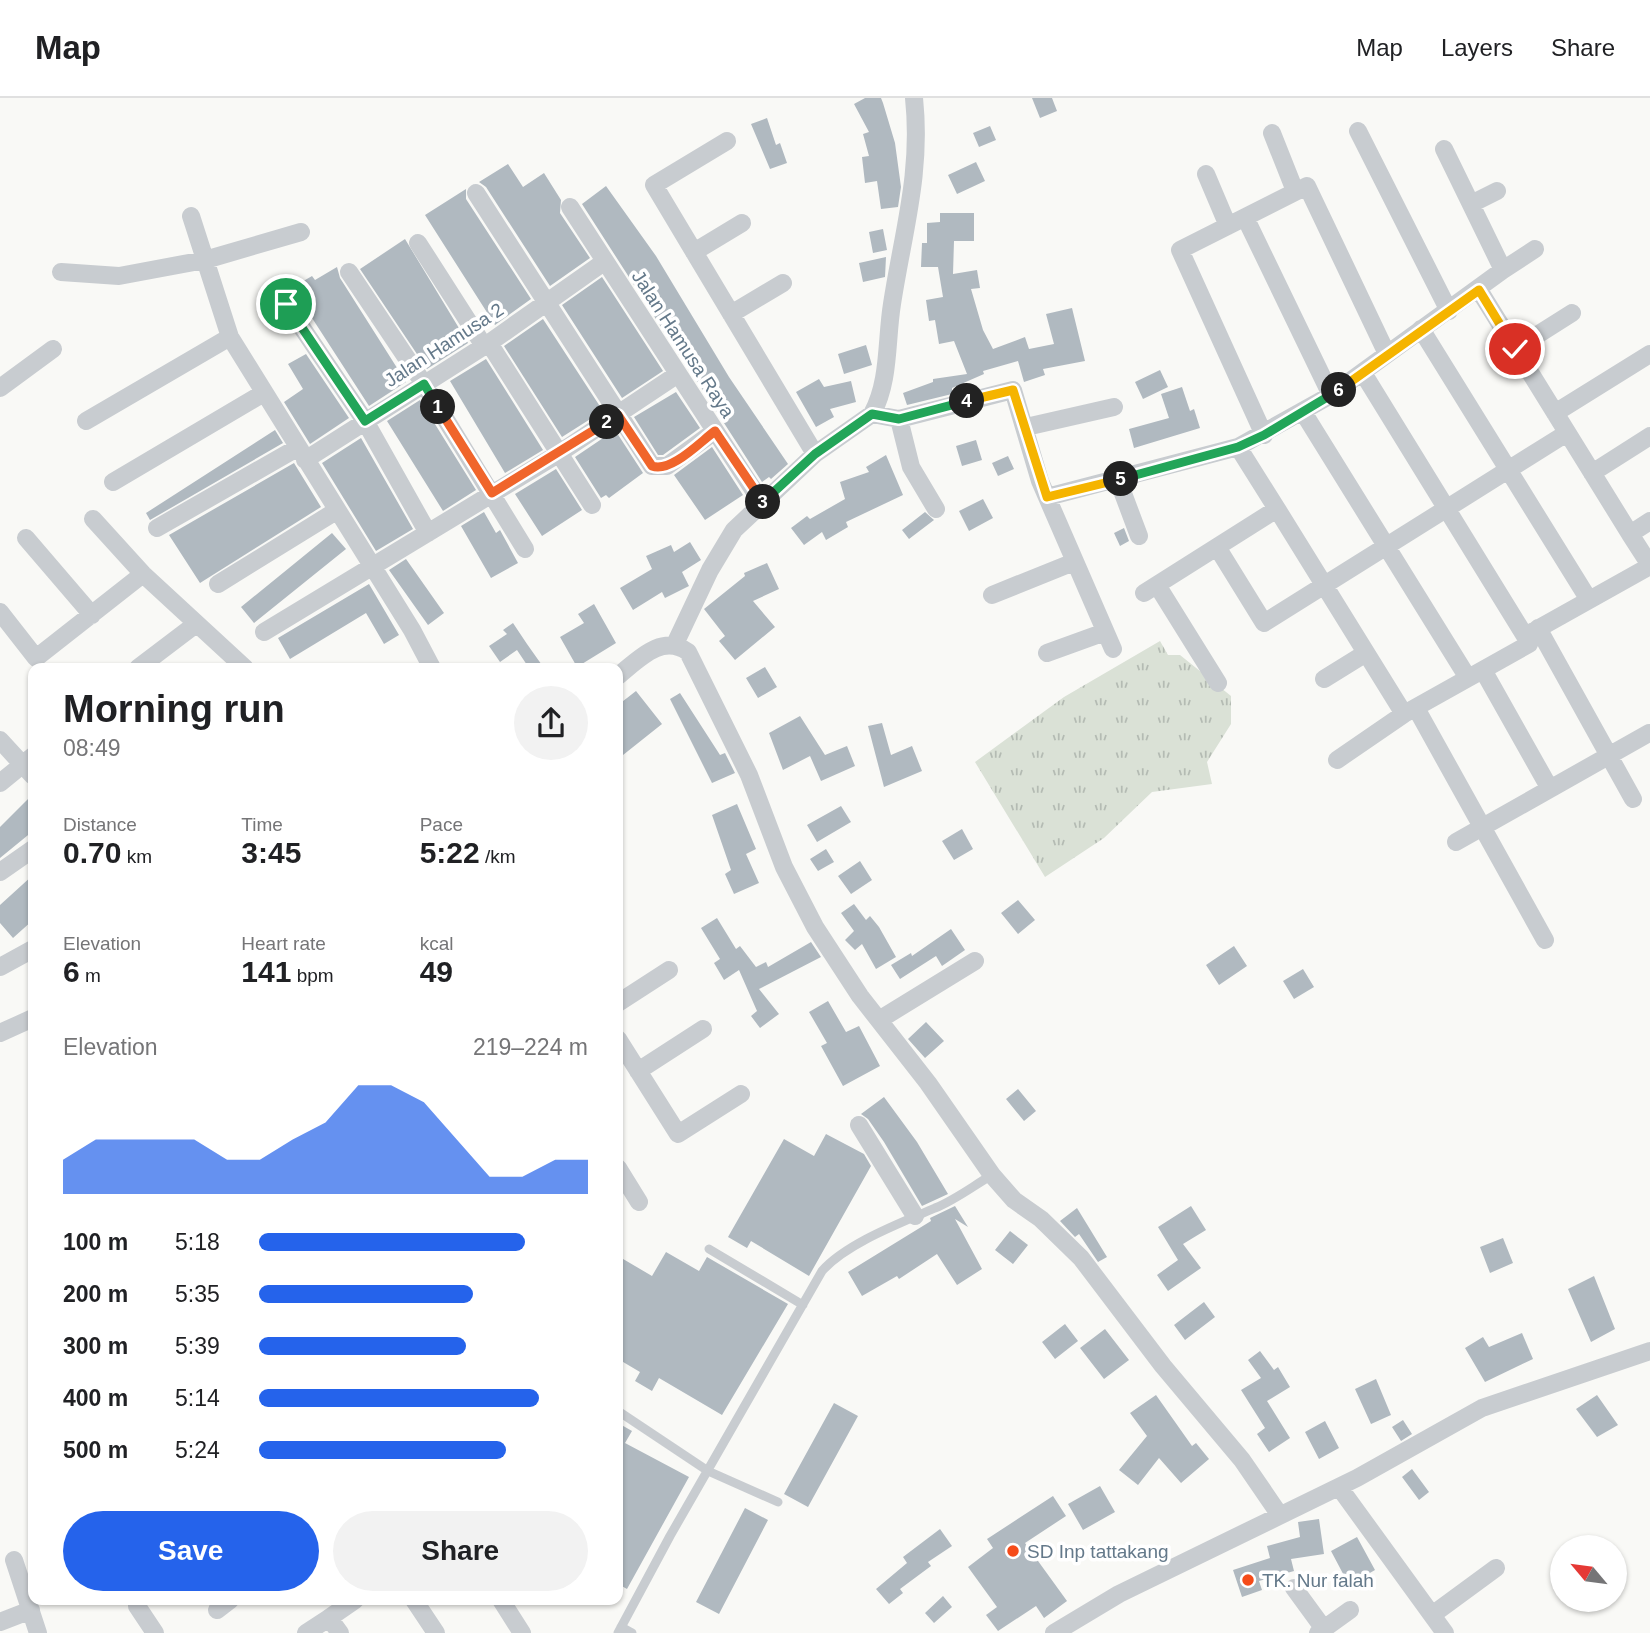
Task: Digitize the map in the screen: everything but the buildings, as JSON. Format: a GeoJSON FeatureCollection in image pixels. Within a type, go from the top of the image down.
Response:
{"type":"FeatureCollection","features":[{"type":"Feature","properties":{"kind":"street"},"geometry":{"type":"LineString","coordinates":[[675,645],[710,570],[734,530],[815,454],[872,414],[885,371],[892,304],[916,177],[914,98]]}},
{"type":"Feature","properties":{"kind":"street"},"geometry":{"type":"LineString","coordinates":[[1358,131],[1450,311]]}},
{"type":"Feature","properties":{"kind":"street"},"geometry":{"type":"LineString","coordinates":[[1272,133],[1295,191]]}},
{"type":"Feature","properties":{"kind":"street"},"geometry":{"type":"LineString","coordinates":[[727,141],[654,186],[815,454]]}},
{"type":"Feature","properties":{"kind":"street"},"geometry":{"type":"LineString","coordinates":[[1444,149],[1503,270]]}},
{"type":"Feature","properties":{"kind":"street"},"geometry":{"type":"LineString","coordinates":[[1206,174],[1228,226]]}},
{"type":"Feature","properties":{"kind":"street"},"geometry":{"type":"LineString","coordinates":[[1264,435],[1180,250],[1307,186],[1387,354]]}},
{"type":"Feature","properties":{"kind":"street"},"geometry":{"type":"LineString","coordinates":[[1471,204],[1497,191]]}},
{"type":"Feature","properties":{"kind":"street"},"geometry":{"type":"LineString","coordinates":[[476,193],[652,466],[667,466],[715,431]]}},
{"type":"Feature","properties":{"kind":"street","name":"Jalan Hamusa Raya"},"geometry":{"type":"LineString","coordinates":[[570,207],[762,503]]}},
{"type":"Feature","properties":{"kind":"street"},"geometry":{"type":"LineString","coordinates":[[191,216],[230,337],[262,394],[373,567],[429,663]]}},
{"type":"Feature","properties":{"kind":"street"},"geometry":{"type":"LineString","coordinates":[[1245,217],[1331,395]]}},
{"type":"Feature","properties":{"kind":"street"},"geometry":{"type":"LineString","coordinates":[[694,252],[742,223]]}},
{"type":"Feature","properties":{"kind":"street"},"geometry":{"type":"LineString","coordinates":[[61,272],[119,276],[205,260],[301,232]]}},
{"type":"Feature","properties":{"kind":"street"},"geometry":{"type":"LineString","coordinates":[[418,243],[592,505]]}},
{"type":"Feature","properties":{"kind":"street"},"geometry":{"type":"LineString","coordinates":[[1047,497],[1238,447],[1264,435],[1331,395],[1535,249]]}},
{"type":"Feature","properties":{"kind":"street","name":"Jalan Hamusa 2"},"geometry":{"type":"LineString","coordinates":[[157,528],[365,421],[486,345],[604,262]]}},
{"type":"Feature","properties":{"kind":"street"},"geometry":{"type":"LineString","coordinates":[[349,271],[424,384],[525,548]]}},
{"type":"Feature","properties":{"kind":"street"},"geometry":{"type":"LineString","coordinates":[[731,314],[783,283]]}},
{"type":"Feature","properties":{"kind":"street"},"geometry":{"type":"LineString","coordinates":[[1479,290],[1650,565],[1531,632]]}},
{"type":"Feature","properties":{"kind":"street"},"geometry":{"type":"LineString","coordinates":[[286,304],[365,421],[428,533]]}},
{"type":"Feature","properties":{"kind":"street"},"geometry":{"type":"LineString","coordinates":[[1515,349],[1572,313]]}},
{"type":"Feature","properties":{"kind":"street"},"geometry":{"type":"LineString","coordinates":[[1421,329],[1589,600]]}},
{"type":"Feature","properties":{"kind":"street"},"geometry":{"type":"LineString","coordinates":[[86,422],[230,337]]}},
{"type":"Feature","properties":{"kind":"street"},"geometry":{"type":"LineString","coordinates":[[0,388],[53,349]]}},
{"type":"Feature","properties":{"kind":"street"},"geometry":{"type":"LineString","coordinates":[[1555,413],[1650,354]]}},
{"type":"Feature","properties":{"kind":"street"},"geometry":{"type":"LineString","coordinates":[[1363,373],[1447,508],[1531,632],[1633,799]]}},
{"type":"Feature","properties":{"kind":"street"},"geometry":{"type":"LineString","coordinates":[[264,632],[558,454],[678,374]]}},
{"type":"Feature","properties":{"kind":"street"},"geometry":{"type":"LineString","coordinates":[[872,414],[899,419],[1013,390],[1047,497],[1113,649]]}},
{"type":"Feature","properties":{"kind":"street"},"geometry":{"type":"LineString","coordinates":[[113,482],[262,394]]}},
{"type":"Feature","properties":{"kind":"street"},"geometry":{"type":"LineString","coordinates":[[1026,427],[1114,407]]}},
{"type":"Feature","properties":{"kind":"street"},"geometry":{"type":"LineString","coordinates":[[1303,412],[1386,547],[1476,674],[1550,789]]}},
{"type":"Feature","properties":{"kind":"street"},"geometry":{"type":"LineString","coordinates":[[899,419],[911,467],[936,509]]}},
{"type":"Feature","properties":{"kind":"street"},"geometry":{"type":"LineString","coordinates":[[1217,547],[1264,624],[1567,433]]}},
{"type":"Feature","properties":{"kind":"street"},"geometry":{"type":"LineString","coordinates":[[1592,473],[1650,436]]}},
{"type":"Feature","properties":{"kind":"street"},"geometry":{"type":"LineString","coordinates":[[1238,447],[1366,653],[1410,711],[1482,827],[1545,940]]}},
{"type":"Feature","properties":{"kind":"street"},"geometry":{"type":"LineString","coordinates":[[1118,480],[1139,536]]}},
{"type":"Feature","properties":{"kind":"street"},"geometry":{"type":"LineString","coordinates":[[1218,683],[1151,589],[1277,509]]}},
{"type":"Feature","properties":{"kind":"street"},"geometry":{"type":"LineString","coordinates":[[218,584],[336,511]]}},
{"type":"Feature","properties":{"kind":"street"},"geometry":{"type":"LineString","coordinates":[[93,519],[144,574],[239,663]]}},
{"type":"Feature","properties":{"kind":"street"},"geometry":{"type":"LineString","coordinates":[[1630,534],[1650,521]]}},
{"type":"Feature","properties":{"kind":"street"},"geometry":{"type":"LineString","coordinates":[[26,538],[92,615]]}},
{"type":"Feature","properties":{"kind":"street"},"geometry":{"type":"LineString","coordinates":[[992,595],[1074,562]]}},
{"type":"Feature","properties":{"kind":"street"},"geometry":{"type":"LineString","coordinates":[[0,612],[40,663],[92,615],[144,574]]}},
{"type":"Feature","properties":{"kind":"street"},"geometry":{"type":"LineString","coordinates":[[145,663],[196,624]]}},
{"type":"Feature","properties":{"kind":"street"},"geometry":{"type":"LineString","coordinates":[[1047,653],[1105,632]]}},
{"type":"Feature","properties":{"kind":"street"},"geometry":{"type":"LineString","coordinates":[[1337,760],[1410,711],[1529,644],[1531,632]]}},
{"type":"Feature","properties":{"kind":"street"},"geometry":{"type":"LineString","coordinates":[[623,672],[660,646],[675,645],[688,652],[696,662],[749,775],[784,867],[815,927],[992,1175],[1014,1200],[1041,1219],[1081,1258],[1163,1366],[1242,1460],[1279,1514]]}},
{"type":"Feature","properties":{"kind":"street"},"geometry":{"type":"LineString","coordinates":[[1324,679],[1366,653]]}},
{"type":"Feature","properties":{"kind":"street"},"geometry":{"type":"LineString","coordinates":[[1456,842],[1649,733]]}},
{"type":"Feature","properties":{"kind":"street"},"geometry":{"type":"LineString","coordinates":[[0,740],[28,764]]}},
{"type":"Feature","properties":{"kind":"street"},"geometry":{"type":"LineString","coordinates":[[0,783],[28,767]]}},
{"type":"Feature","properties":{"kind":"street"},"geometry":{"type":"LineString","coordinates":[[0,872],[28,852]]}},
{"type":"Feature","properties":{"kind":"street"},"geometry":{"type":"LineString","coordinates":[[0,967],[28,952]]}},
{"type":"Feature","properties":{"kind":"street"},"geometry":{"type":"LineString","coordinates":[[879,1020],[975,961]]}},
{"type":"Feature","properties":{"kind":"street"},"geometry":{"type":"LineString","coordinates":[[623,1000],[669,970]]}},
{"type":"Feature","properties":{"kind":"street"},"geometry":{"type":"LineString","coordinates":[[0,1033],[28,1020]]}},
{"type":"Feature","properties":{"kind":"street"},"geometry":{"type":"LineString","coordinates":[[638,1071],[703,1029]]}},
{"type":"Feature","properties":{"kind":"street"},"geometry":{"type":"LineString","coordinates":[[623,1047],[678,1134],[740,1094]]}},
{"type":"Feature","properties":{"kind":"street"},"geometry":{"type":"LineString","coordinates":[[859,1125],[915,1216]]}},
{"type":"Feature","properties":{"kind":"street"},"geometry":{"type":"LineString","coordinates":[[623,1176],[639,1202]]}},
{"type":"Feature","properties":{"kind":"street"},"geometry":{"type":"LineString","coordinates":[[1054,1633],[1119,1594],[1339,1487],[1482,1408],[1650,1351]]}},
{"type":"Feature","properties":{"kind":"street"},"geometry":{"type":"LineString","coordinates":[[1339,1487],[1438,1627],[1496,1568]]}},
{"type":"Feature","properties":{"kind":"street"},"geometry":{"type":"LineString","coordinates":[[14,1560],[28,1602]]}},
{"type":"Feature","properties":{"kind":"street"},"geometry":{"type":"LineString","coordinates":[[1294,1588],[1321,1631],[1350,1610]]}},
{"type":"Feature","properties":{"kind":"street"},"geometry":{"type":"LineString","coordinates":[[29,1605],[38,1633]]}},
{"type":"Feature","properties":{"kind":"street"},"geometry":{"type":"LineString","coordinates":[[306,1633],[348,1605]]}},
{"type":"Feature","properties":{"kind":"street"},"geometry":{"type":"LineString","coordinates":[[417,1605],[436,1633]]}},
{"type":"Feature","properties":{"kind":"street"},"geometry":{"type":"LineString","coordinates":[[504,1605],[522,1633]]}},
{"type":"Feature","properties":{"kind":"street"},"geometry":{"type":"LineString","coordinates":[[137,1606],[155,1633]]}},
{"type":"Feature","properties":{"kind":"street"},"geometry":{"type":"LineString","coordinates":[[0,1622],[31,1611]]}},
{"type":"Feature","properties":{"kind":"street"},"geometry":{"type":"LineString","coordinates":[[329,1618],[340,1633]]}},
{"type":"Feature","properties":{"kind":"lane"},"geometry":{"type":"LineString","coordinates":[[632,1633],[620,1630],[708,1471],[827,1266],[915,1216],[937,1208],[992,1175]]}},
{"type":"Feature","properties":{"kind":"lane"},"geometry":{"type":"LineString","coordinates":[[709,1249],[803,1305]]}},
{"type":"Feature","properties":{"kind":"lane"},"geometry":{"type":"LineString","coordinates":[[623,1414],[708,1471],[778,1502]]}},
{"type":"Feature","properties":{"kind":"green space"},"geometry":{"type":"Polygon","coordinates":[[[1160,641],[1168,655],[1180,655],[1231,696],[1231,724],[1207,762],[1212,784],[1152,792],[1104,838],[1045,877],[975,762],[1064,697],[1160,641]]]}},
{"type":"Feature","properties":{"kind":"place","name":"SD Inp tattakang"},"geometry":{"type":"Point","coordinates":[1013,1551]}},
{"type":"Feature","properties":{"kind":"place","name":"TK. Nur falah"},"geometry":{"type":"Point","coordinates":[1248,1580]}},
{"type":"Feature","properties":{"kind":"route"},"geometry":{"type":"LineString","coordinates":[[286,304],[365,421],[424,384],[492,493],[618,415],[652,466],[657,468],[667,466],[715,431],[762,503],[815,454],[872,414],[899,419],[1013,390],[1047,497],[1238,447],[1264,435],[1331,395],[1479,290],[1515,349]]}}]}
